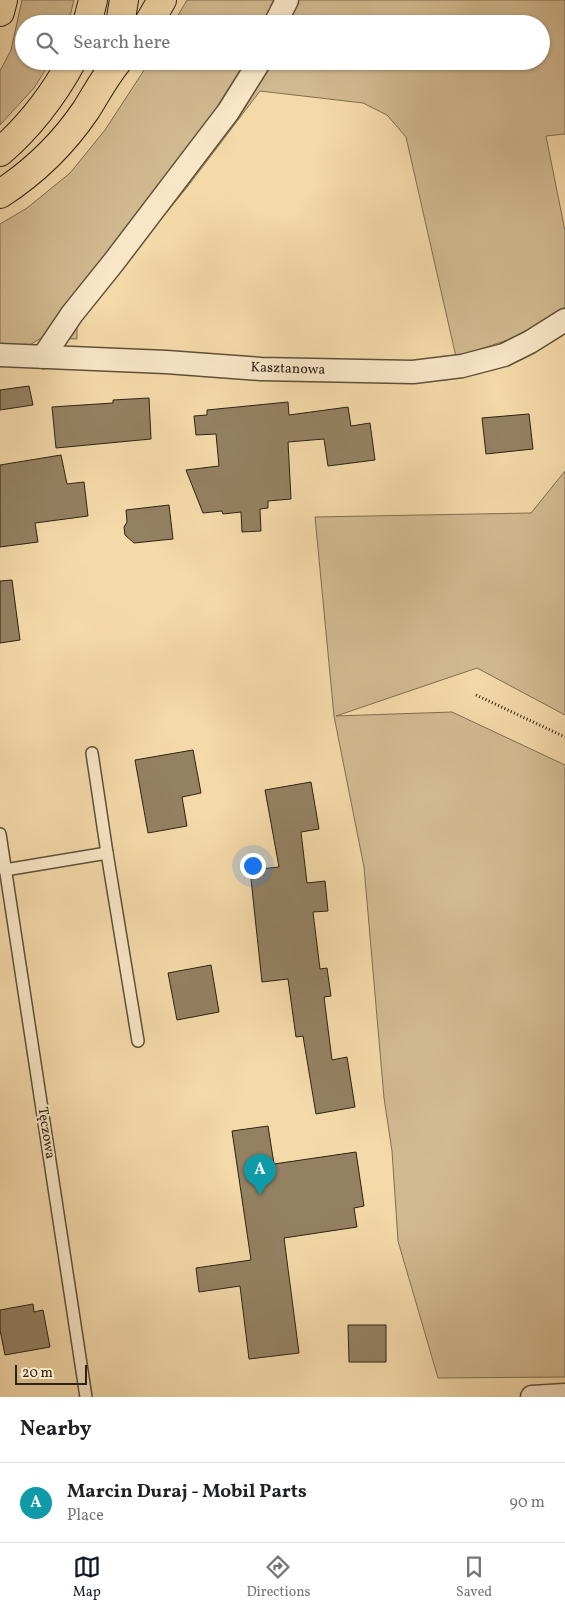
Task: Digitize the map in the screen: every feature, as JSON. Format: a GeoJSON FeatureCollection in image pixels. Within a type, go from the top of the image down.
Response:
{"type":"FeatureCollection","features":[{"type":"Feature","properties":{"kind":"highway"},"geometry":{"type":"LineString","coordinates":[[0,12],[3,0]]}},
{"type":"Feature","properties":{"kind":"highway"},"geometry":{"type":"LineString","coordinates":[[89,15],[93,0]]}},
{"type":"Feature","properties":{"kind":"highway"},"geometry":{"type":"LineString","coordinates":[[122,15],[124,0]]}},
{"type":"Feature","properties":{"kind":"highway"},"geometry":{"type":"LineString","coordinates":[[153,15],[162,0]]}},
{"type":"Feature","properties":{"kind":"highway"},"geometry":{"type":"LineString","coordinates":[[0,152],[38,115],[58,87],[67,70]]}},
{"type":"Feature","properties":{"kind":"highway"},"geometry":{"type":"LineString","coordinates":[[0,194],[20,181],[53,152],[85,111],[110,70]]}},
{"type":"Feature","properties":{"kind":"street"},"geometry":{"type":"LineString","coordinates":[[280,15],[287,0]]}},
{"type":"Feature","properties":{"kind":"street"},"geometry":{"type":"LineString","coordinates":[[43,357],[72,314],[114,264],[228,112],[254,70]]}},
{"type":"Feature","properties":{"kind":"street","name":"Kasztanowa"},"geometry":{"type":"LineString","coordinates":[[0,355],[261,368],[413,372],[462,366],[504,355],[530,342],[565,320]]}},
{"type":"Feature","properties":{"kind":"street"},"geometry":{"type":"LineString","coordinates":[[532,1397],[562,1396]]}},
{"type":"Feature","properties":{"kind":"lane"},"geometry":{"type":"LineString","coordinates":[[92,752],[138,1041]]}},
{"type":"Feature","properties":{"kind":"lane","name":"Tęczowa"},"geometry":{"type":"LineString","coordinates":[[0,834],[86,1397]]}},
{"type":"Feature","properties":{"kind":"lane"},"geometry":{"type":"LineString","coordinates":[[5,870],[107,853]]}},
{"type":"Feature","properties":{"kind":"path"},"geometry":{"type":"LineString","coordinates":[[476,695],[565,737]]}},
{"type":"Feature","properties":{"kind":"shaded area"},"geometry":{"type":"Polygon","coordinates":[[[22,0],[74,0],[70,15],[19,15],[22,0]]]}},
{"type":"Feature","properties":{"kind":"shaded area"},"geometry":{"type":"Polygon","coordinates":[[[187,0],[565,0],[565,134],[546,136],[565,231],[565,307],[547,321],[514,338],[456,357],[406,137],[387,115],[363,103],[260,91],[188,186],[77,322],[77,339],[41,338],[28,346],[0,346],[0,224],[27,208],[70,173],[105,130],[144,70],[550,70],[550,15],[178,15],[187,0]]]}},
{"type":"Feature","properties":{"kind":"shaded area"},"geometry":{"type":"Polygon","coordinates":[[[15,32],[15,70],[45,70],[34,88],[0,125],[0,71],[11,50],[15,32]]]}},
{"type":"Feature","properties":{"kind":"shaded area"},"geometry":{"type":"Polygon","coordinates":[[[565,471],[565,715],[477,668],[336,716],[452,712],[565,765],[565,1377],[438,1378],[398,1241],[392,1151],[384,1098],[364,867],[334,716],[315,517],[531,513],[565,471]]]}},
{"type":"Feature","properties":{"kind":"building"},"geometry":{"type":"Polygon","coordinates":[[[29,386],[33,405],[0,410],[0,390],[29,386]]]}},
{"type":"Feature","properties":{"kind":"building"},"geometry":{"type":"Polygon","coordinates":[[[149,398],[151,439],[56,448],[52,407],[113,403],[113,400],[149,398]]]}},
{"type":"Feature","properties":{"kind":"building"},"geometry":{"type":"Polygon","coordinates":[[[288,402],[289,415],[348,407],[351,426],[370,423],[375,460],[328,466],[324,439],[288,442],[291,499],[268,501],[268,508],[260,509],[261,531],[242,532],[241,512],[223,514],[222,511],[203,513],[186,470],[219,466],[216,434],[196,435],[194,416],[207,415],[207,410],[288,402]]]}},
{"type":"Feature","properties":{"kind":"building"},"geometry":{"type":"Polygon","coordinates":[[[529,414],[533,449],[486,454],[482,418],[529,414]]]}},
{"type":"Feature","properties":{"kind":"building"},"geometry":{"type":"Polygon","coordinates":[[[61,455],[67,484],[84,482],[88,516],[35,523],[38,542],[0,547],[0,465],[61,455]]]}},
{"type":"Feature","properties":{"kind":"building"},"geometry":{"type":"Polygon","coordinates":[[[169,505],[173,539],[134,543],[125,535],[126,510],[169,505]]]}},
{"type":"Feature","properties":{"kind":"building"},"geometry":{"type":"Polygon","coordinates":[[[12,580],[20,640],[0,643],[0,581],[12,580]]]}},
{"type":"Feature","properties":{"kind":"building"},"geometry":{"type":"Polygon","coordinates":[[[193,750],[201,793],[182,797],[187,826],[148,833],[135,760],[193,750]]]}},
{"type":"Feature","properties":{"kind":"building"},"geometry":{"type":"Polygon","coordinates":[[[311,782],[319,829],[301,832],[307,883],[325,881],[328,911],[313,912],[320,969],[327,968],[331,996],[324,997],[332,1060],[347,1057],[355,1107],[316,1114],[303,1036],[296,1037],[288,979],[262,982],[250,870],[279,867],[265,790],[311,782]]]}},
{"type":"Feature","properties":{"kind":"building"},"geometry":{"type":"Polygon","coordinates":[[[211,965],[219,1012],[177,1020],[168,973],[211,965]]]}},
{"type":"Feature","properties":{"kind":"building"},"geometry":{"type":"Polygon","coordinates":[[[268,1126],[274,1164],[356,1152],[364,1206],[354,1208],[357,1227],[284,1238],[299,1353],[249,1359],[240,1286],[199,1292],[196,1268],[251,1260],[232,1131],[268,1126]]]}},
{"type":"Feature","properties":{"kind":"building"},"geometry":{"type":"Polygon","coordinates":[[[33,1304],[34,1312],[43,1310],[50,1347],[5,1355],[0,1330],[0,1310],[33,1304]]]}},
{"type":"Feature","properties":{"kind":"building"},"geometry":{"type":"Polygon","coordinates":[[[348,1325],[386,1325],[386,1362],[349,1362],[348,1325]]]}},
{"type":"Feature","properties":{"kind":"place","name":"Marcin Duraj - Mobil Parts"},"geometry":{"type":"Point","coordinates":[260,1195]}}]}
